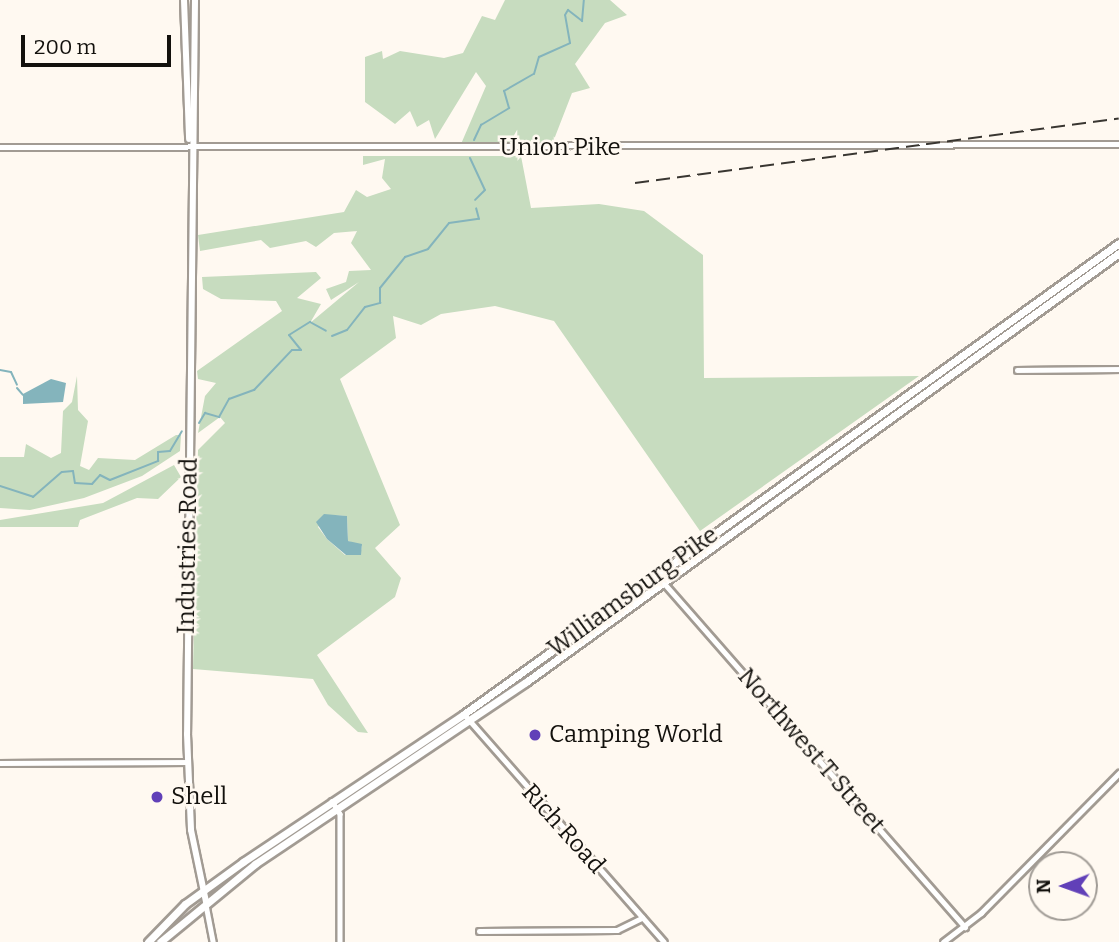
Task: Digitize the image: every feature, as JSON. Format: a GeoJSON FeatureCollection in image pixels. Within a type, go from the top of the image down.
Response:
{"type":"FeatureCollection","features":[{"type":"Feature","properties":{"kind":"main road","name":"Williamsburg Pike"},"geometry":{"type":"LineString","coordinates":[[466,718],[657,575],[1119,243]]}},
{"type":"Feature","properties":{"kind":"main road","name":"Williamsburg Pike"},"geometry":{"type":"LineString","coordinates":[[148,942],[203,891],[466,718],[663,583],[1119,253]]}},
{"type":"Feature","properties":{"kind":"main road","name":"Williamsburg Pike"},"geometry":{"type":"LineString","coordinates":[[160,942],[206,902],[334,804]]}},
{"type":"Feature","properties":{"kind":"street","name":"Industries Road"},"geometry":{"type":"LineString","coordinates":[[184,0],[191,148]]}},
{"type":"Feature","properties":{"kind":"street","name":"Industries Road"},"geometry":{"type":"LineString","coordinates":[[195,0],[191,148],[187,762],[203,891],[213,942]]}},
{"type":"Feature","properties":{"kind":"street","name":"Union Pike"},"geometry":{"type":"LineString","coordinates":[[0,147],[1119,144]]}},
{"type":"Feature","properties":{"kind":"street"},"geometry":{"type":"LineString","coordinates":[[1017,370],[1119,369]]}},
{"type":"Feature","properties":{"kind":"street","name":"Northwest T Street"},"geometry":{"type":"LineString","coordinates":[[657,575],[965,927]]}},
{"type":"Feature","properties":{"kind":"street","name":"Rich Road"},"geometry":{"type":"LineString","coordinates":[[466,718],[664,942]]}},
{"type":"Feature","properties":{"kind":"street"},"geometry":{"type":"LineString","coordinates":[[0,763],[187,762]]}},
{"type":"Feature","properties":{"kind":"street"},"geometry":{"type":"LineString","coordinates":[[943,942],[965,927],[1119,773]]}},
{"type":"Feature","properties":{"kind":"street"},"geometry":{"type":"LineString","coordinates":[[334,804],[340,942]]}},
{"type":"Feature","properties":{"kind":"street"},"geometry":{"type":"LineString","coordinates":[[479,931],[617,930],[642,918]]}},
{"type":"Feature","properties":{"kind":"green space"},"geometry":{"type":"Polygon","coordinates":[[[505,0],[610,0],[627,15],[605,23],[575,64],[590,88],[572,93],[553,142],[461,144],[486,86],[476,72],[435,139],[429,120],[417,127],[410,111],[395,124],[365,102],[365,57],[382,51],[383,59],[400,51],[444,58],[463,53],[482,16],[495,20],[505,0]]]}},
{"type":"Feature","properties":{"kind":"green space"},"geometry":{"type":"Polygon","coordinates":[[[363,156],[521,156],[531,208],[599,204],[644,211],[703,255],[704,378],[919,376],[700,531],[554,321],[495,306],[441,314],[421,325],[393,316],[396,338],[340,379],[400,525],[375,548],[401,578],[395,597],[317,655],[368,733],[358,732],[328,705],[313,679],[193,669],[198,450],[225,423],[220,417],[198,433],[205,396],[216,383],[198,379],[197,371],[282,311],[276,301],[221,299],[203,289],[202,277],[316,272],[321,278],[297,298],[321,304],[310,323],[359,282],[331,300],[326,289],[346,282],[349,271],[371,270],[351,243],[357,231],[334,233],[316,247],[306,241],[270,248],[261,240],[200,251],[198,235],[344,212],[356,190],[367,197],[391,189],[382,178],[385,159],[363,165],[363,156]],[[327,515],[318,527],[345,555],[360,555],[362,546],[348,541],[347,516],[327,515]]]}},
{"type":"Feature","properties":{"kind":"green space"},"geometry":{"type":"Polygon","coordinates":[[[77,376],[78,410],[88,421],[80,466],[89,470],[98,458],[135,460],[176,435],[181,435],[180,451],[142,476],[84,498],[30,510],[0,508],[0,457],[24,457],[26,444],[51,458],[61,453],[63,411],[72,402],[77,376]]]}},
{"type":"Feature","properties":{"kind":"green space"},"geometry":{"type":"Polygon","coordinates":[[[174,465],[181,477],[158,499],[137,498],[80,520],[78,527],[0,527],[0,520],[103,503],[174,465]]]}},
{"type":"Feature","properties":{"kind":"water"},"geometry":{"type":"Polygon","coordinates":[[[51,379],[66,383],[63,402],[23,404],[23,394],[51,379]]]}},
{"type":"Feature","properties":{"kind":"water"},"geometry":{"type":"Polygon","coordinates":[[[324,514],[347,516],[348,541],[362,544],[361,555],[346,555],[327,539],[316,522],[324,514]]]}},
{"type":"Feature","properties":{"kind":"waterway"},"geometry":{"type":"LineString","coordinates":[[474,140],[481,125],[509,108],[504,91],[534,74],[539,57],[570,43],[565,15],[568,10],[582,21],[584,0]]}},
{"type":"Feature","properties":{"kind":"waterway"},"geometry":{"type":"LineString","coordinates":[[470,158],[485,190],[475,200]]}},
{"type":"Feature","properties":{"kind":"waterway"},"geometry":{"type":"LineString","coordinates":[[332,336],[347,330],[365,307],[380,303],[380,288],[405,257],[428,249],[449,223],[479,219],[476,208]]}},
{"type":"Feature","properties":{"kind":"waterway"},"geometry":{"type":"LineString","coordinates":[[199,423],[205,413],[219,417],[229,399],[254,390],[292,350],[301,350],[289,335],[310,322],[326,331]]}},
{"type":"Feature","properties":{"kind":"waterway"},"geometry":{"type":"LineString","coordinates":[[0,370],[11,372],[17,385]]}},
{"type":"Feature","properties":{"kind":"waterway"},"geometry":{"type":"LineString","coordinates":[[17,388],[23,395]]}},
{"type":"Feature","properties":{"kind":"waterway"},"geometry":{"type":"LineString","coordinates":[[0,486],[33,497],[62,472],[73,471],[75,483],[92,484],[100,475],[110,480],[158,461],[158,452],[170,451],[182,431]]}},
{"type":"Feature","properties":{"kind":"railway"},"geometry":{"type":"LineString","coordinates":[[635,183],[1119,118]]}},
{"type":"Feature","properties":{"kind":"place","name":"Camping World"},"geometry":{"type":"Point","coordinates":[535,735]}},
{"type":"Feature","properties":{"kind":"place","name":"Shell"},"geometry":{"type":"Point","coordinates":[157,797]}}]}
